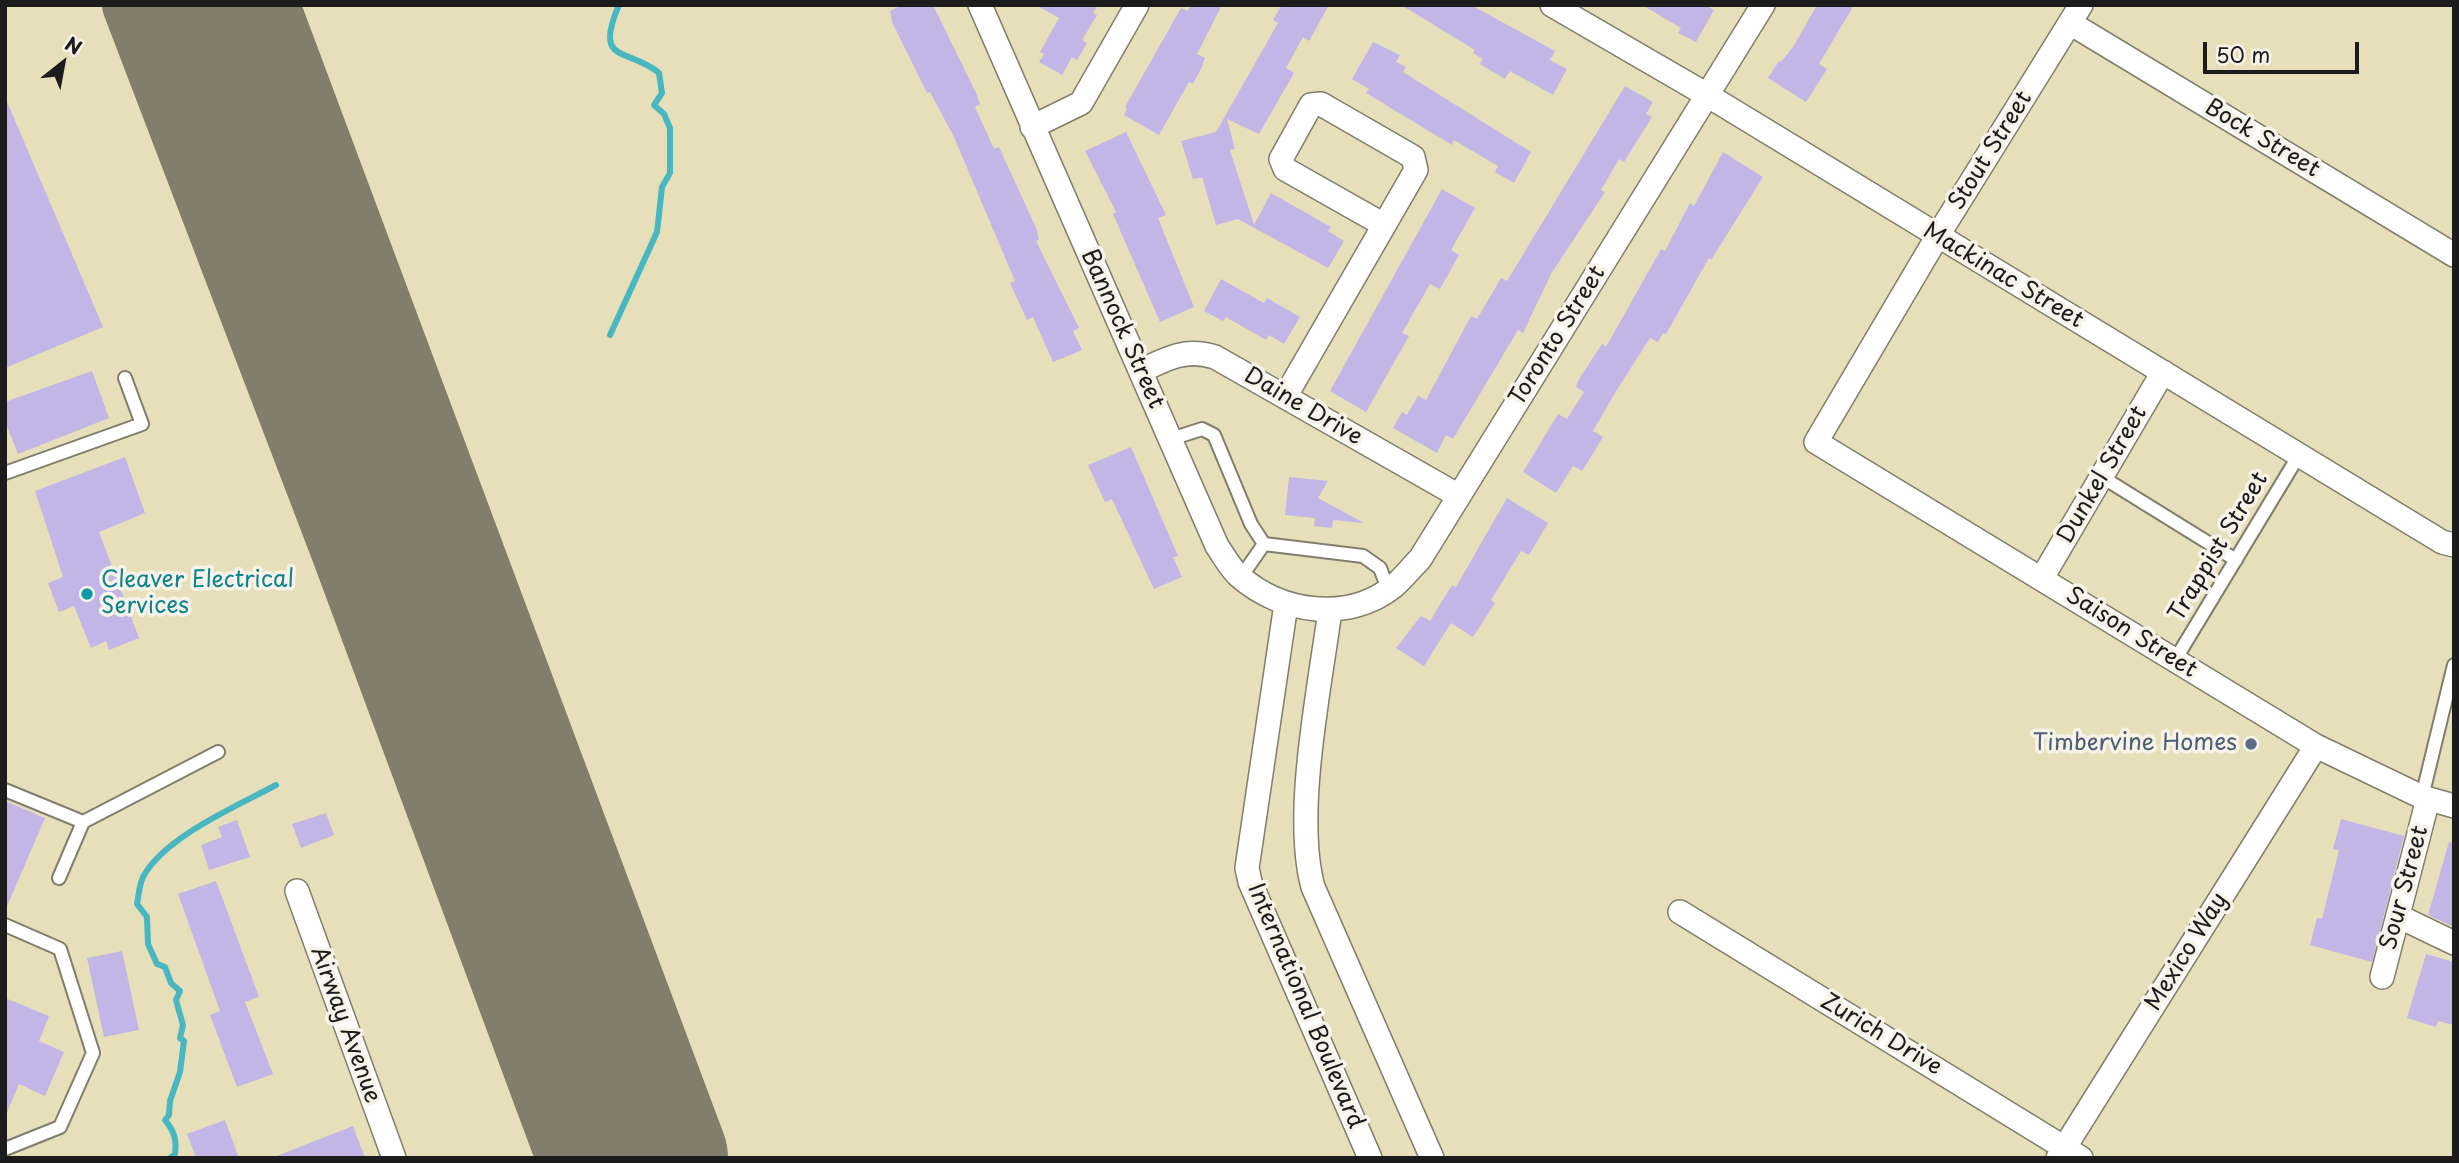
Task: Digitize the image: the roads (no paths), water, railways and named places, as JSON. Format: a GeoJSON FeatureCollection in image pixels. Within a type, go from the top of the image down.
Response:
{"type":"FeatureCollection","features":[{"type":"Feature","properties":{"kind":"street","name":"Bannock Street"},"geometry":{"type":"LineString","coordinates":[[980,5],[1217,546],[1241,577],[1286,604],[1320,609]]}},
{"type":"Feature","properties":{"kind":"street"},"geometry":{"type":"LineString","coordinates":[[1032,127],[1081,103],[1137,5]]}},
{"type":"Feature","properties":{"kind":"street","name":"Mackinac Street"},"geometry":{"type":"LineString","coordinates":[[1552,5],[1707,95],[2442,542],[2454,545]]}},
{"type":"Feature","properties":{"kind":"street","name":"Toronto Street"},"geometry":{"type":"LineString","coordinates":[[1320,609],[1351,607],[1388,589],[1420,559],[1763,5]]}},
{"type":"Feature","properties":{"kind":"street","name":"Stout Street"},"geometry":{"type":"LineString","coordinates":[[1816,442],[1937,237],[2075,14]]}},
{"type":"Feature","properties":{"kind":"street","name":"Bock Street"},"geometry":{"type":"LineString","coordinates":[[2075,14],[2454,255]]}},
{"type":"Feature","properties":{"kind":"street"},"geometry":{"type":"LineString","coordinates":[[1285,397],[1416,170],[1413,157],[1321,104],[1311,105],[1281,159],[1285,169],[1384,225]]}},
{"type":"Feature","properties":{"kind":"street","name":"Daine Drive"},"geometry":{"type":"LineString","coordinates":[[1141,371],[1180,353],[1199,351],[1216,357],[1459,496]]}},
{"type":"Feature","properties":{"kind":"street","name":"Dunkel Street"},"geometry":{"type":"LineString","coordinates":[[2042,578],[2163,372]]}},
{"type":"Feature","properties":{"kind":"street","name":"Saison Street"},"geometry":{"type":"LineString","coordinates":[[1816,442],[2316,746],[2425,798],[2454,806]]}},
{"type":"Feature","properties":{"kind":"street","name":"International Boulevard"},"geometry":{"type":"LineString","coordinates":[[1286,604],[1247,868],[1250,882],[1370,1158]]}},
{"type":"Feature","properties":{"kind":"street"},"geometry":{"type":"LineString","coordinates":[[1320,609],[1307,863],[1313,887],[1432,1158]]}},
{"type":"Feature","properties":{"kind":"street","name":"Mexico Way"},"geometry":{"type":"LineString","coordinates":[[2068,1154],[2316,746]]}},
{"type":"Feature","properties":{"kind":"street","name":"Sour Street"},"geometry":{"type":"LineString","coordinates":[[2382,977],[2425,798]]}},
{"type":"Feature","properties":{"kind":"street","name":"Airway Avenue"},"geometry":{"type":"LineString","coordinates":[[297,891],[394,1158]]}},
{"type":"Feature","properties":{"kind":"street","name":"Zurich Drive"},"geometry":{"type":"LineString","coordinates":[[1680,912],[2068,1154]]}},
{"type":"Feature","properties":{"kind":"street"},"geometry":{"type":"LineString","coordinates":[[2398,916],[2454,943]]}},
{"type":"Feature","properties":{"kind":"lane"},"geometry":{"type":"LineString","coordinates":[[5,473],[142,424],[125,378]]}},
{"type":"Feature","properties":{"kind":"lane"},"geometry":{"type":"LineString","coordinates":[[1171,439],[1202,429],[1214,435],[1251,524],[1264,544]]}},
{"type":"Feature","properties":{"kind":"lane","name":"Trappist Street"},"geometry":{"type":"LineString","coordinates":[[2175,660],[2299,455]]}},
{"type":"Feature","properties":{"kind":"lane"},"geometry":{"type":"LineString","coordinates":[[2102,477],[2236,560]]}},
{"type":"Feature","properties":{"kind":"lane"},"geometry":{"type":"LineString","coordinates":[[1241,577],[1264,544]]}},
{"type":"Feature","properties":{"kind":"lane"},"geometry":{"type":"LineString","coordinates":[[1264,544],[1363,556],[1380,568],[1388,589]]}},
{"type":"Feature","properties":{"kind":"lane"},"geometry":{"type":"LineString","coordinates":[[2425,798],[2453,670]]}},
{"type":"Feature","properties":{"kind":"lane"},"geometry":{"type":"LineString","coordinates":[[59,878],[83,822],[218,752]]}},
{"type":"Feature","properties":{"kind":"lane"},"geometry":{"type":"LineString","coordinates":[[5,790],[83,822]]}},
{"type":"Feature","properties":{"kind":"lane"},"geometry":{"type":"LineString","coordinates":[[5,925],[60,949],[93,1053],[60,1127],[5,1149]]}},
{"type":"Feature","properties":{"kind":"waterway"},"geometry":{"type":"LineString","coordinates":[[610,335],[657,232],[662,187],[670,173],[670,128],[664,114],[654,105],[662,93],[659,73],[618,52],[612,46],[612,24],[619,5]]}},
{"type":"Feature","properties":{"kind":"waterway"},"geometry":{"type":"LineString","coordinates":[[170,1158],[175,1154],[175,1140],[165,1120],[169,1115],[170,1101],[180,1072],[184,1041],[180,1038],[183,1025],[176,1000],[180,991],[171,983],[165,967],[157,964],[148,944],[147,917],[137,904],[141,884],[153,862],[184,836],[276,785]]}},
{"type":"Feature","properties":{"kind":"place","name":"Cleaver Electrical Services"},"geometry":{"type":"Point","coordinates":[87,594]}},
{"type":"Feature","properties":{"kind":"place","name":"Timbervine Homes"},"geometry":{"type":"Point","coordinates":[2251,744]}}]}
